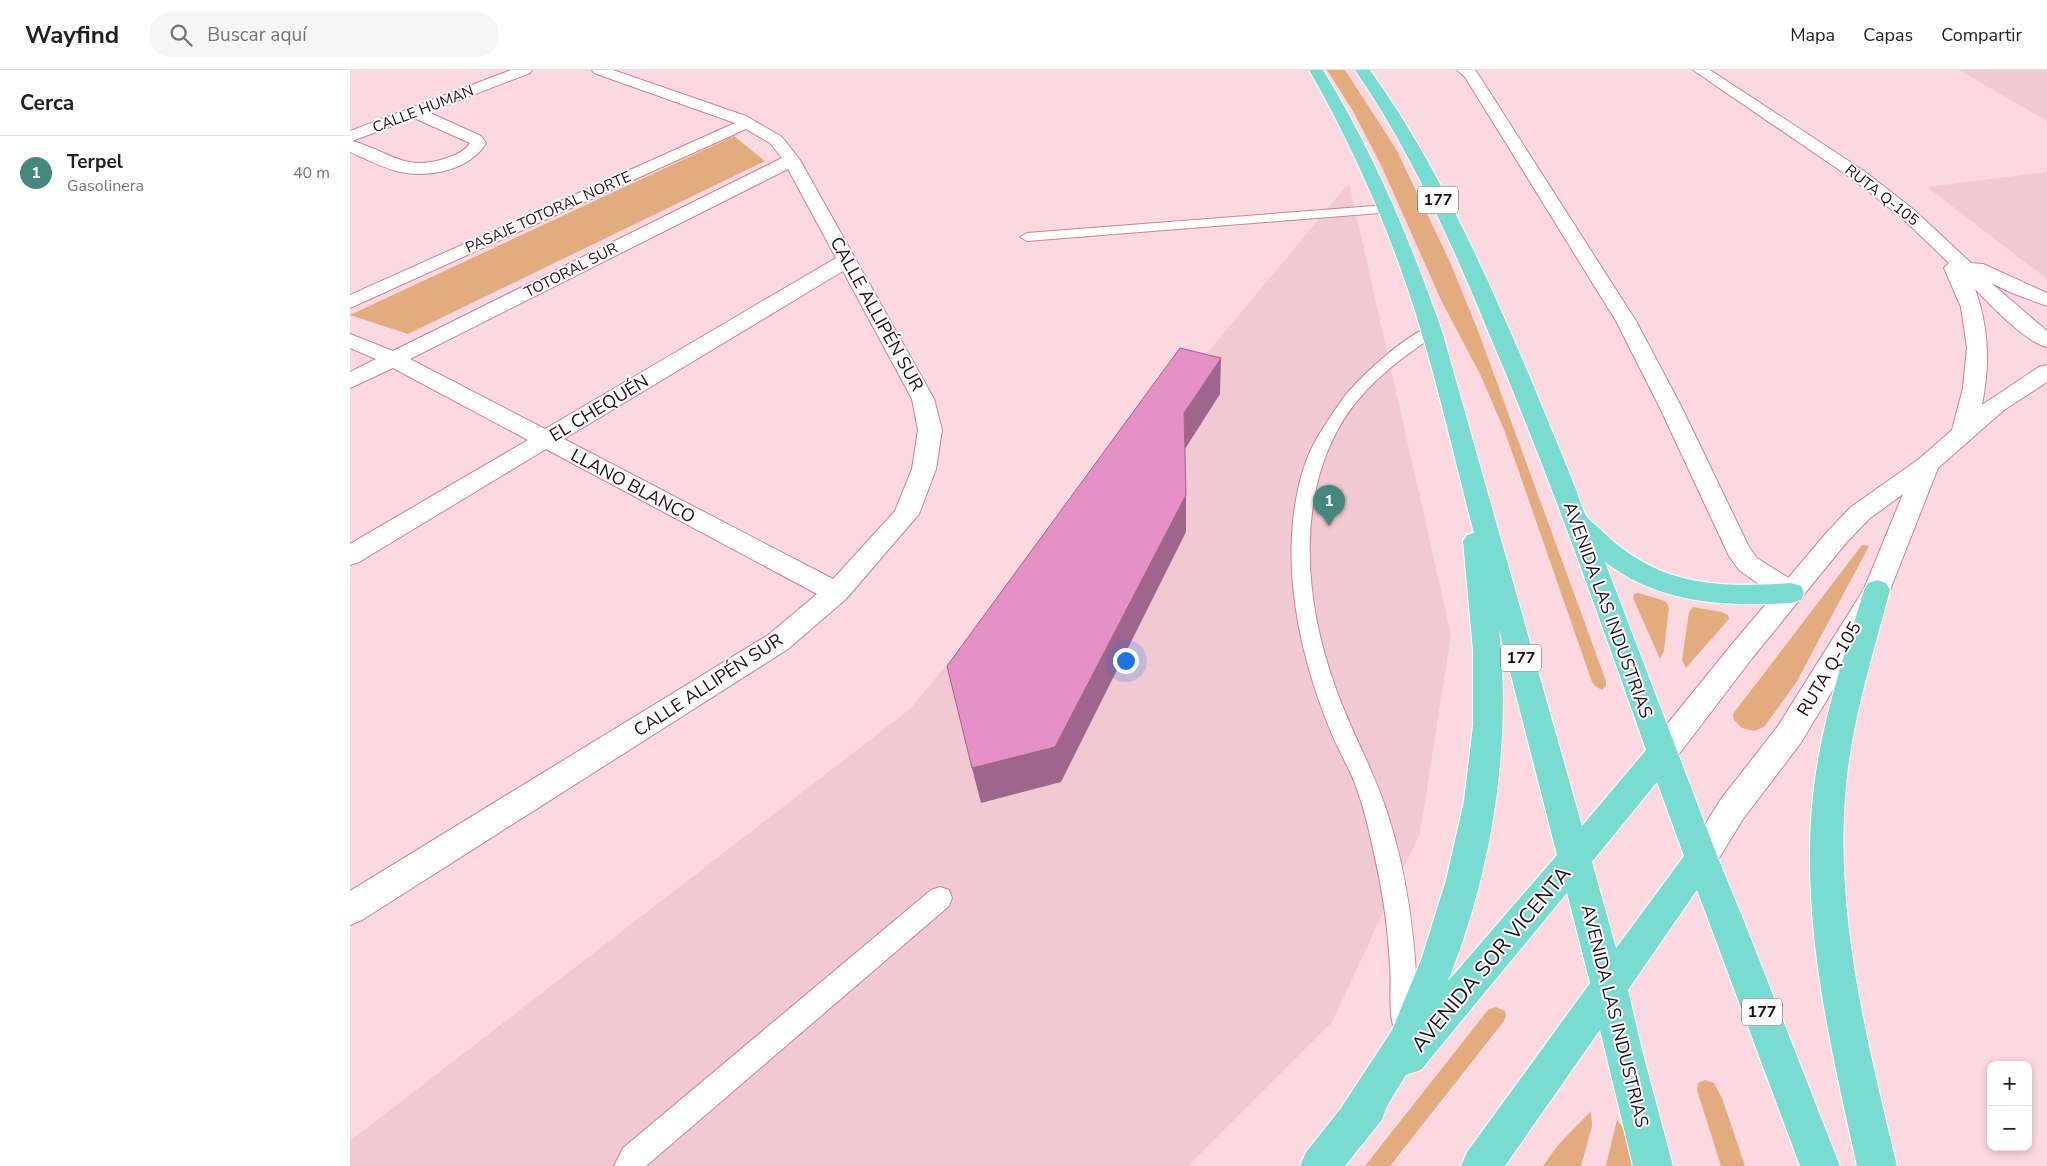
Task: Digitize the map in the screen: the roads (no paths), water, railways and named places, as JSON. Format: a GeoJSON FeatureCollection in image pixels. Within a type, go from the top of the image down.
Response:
{"type":"FeatureCollection","features":[{"type":"Feature","properties":{"kind":"main road","name":"AVENIDA LAS INDUSTRIAS"},"geometry":{"type":"LineString","coordinates":[[1316,70],[1338,106],[1387,209],[1402,245],[1432,331],[1610,986],[1623,1050],[1653,1166]]}},
{"type":"Feature","properties":{"kind":"main road","name":"AVENIDA LAS INDUSTRIAS"},"geometry":{"type":"LineString","coordinates":[[1362,70],[1402,132],[1462,248],[1539,426],[1701,858],[1731,931],[1820,1166]]}},
{"type":"Feature","properties":{"kind":"main road"},"geometry":{"type":"LineString","coordinates":[[1356,1120],[1405,1044],[1439,960],[1463,880],[1480,801],[1487,735],[1488,650],[1467,457]]}},
{"type":"Feature","properties":{"kind":"main road"},"geometry":{"type":"LineString","coordinates":[[1572,510],[1581,526],[1597,543],[1629,568],[1648,578],[1668,585],[1714,594],[1766,595],[1791,593]]}},
{"type":"Feature","properties":{"kind":"main road"},"geometry":{"type":"LineString","coordinates":[[1877,590],[1839,731],[1829,794],[1827,860],[1829,910],[1840,1003],[1877,1166]]}},
{"type":"Feature","properties":{"kind":"main road","name":"AVENIDA SOR VICENTA"},"geometry":{"type":"LineString","coordinates":[[1320,1166],[1538,900],[1576,860],[1662,753]]}},
{"type":"Feature","properties":{"kind":"main road"},"geometry":{"type":"LineString","coordinates":[[1481,1166],[1701,858]]}},
{"type":"Feature","properties":{"kind":"street","name":"CALLE HUMAN"},"geometry":{"type":"LineString","coordinates":[[350,137],[525,70]]}},
{"type":"Feature","properties":{"kind":"street","name":"CALLE ALLIPÉN SUR"},"geometry":{"type":"LineString","coordinates":[[350,909],[778,642],[836,592],[906,514],[924,469],[930,430],[923,399],[792,160],[776,140],[740,118],[599,70]]}},
{"type":"Feature","properties":{"kind":"street","name":"RUTA Q-105"},"geometry":{"type":"LineString","coordinates":[[1700,70],[1841,163],[1906,212],[1996,300],[2047,341]]}},
{"type":"Feature","properties":{"kind":"street"},"geometry":{"type":"LineString","coordinates":[[1471,71],[1501,125],[1540,181],[1646,358],[1738,550],[1748,564],[1791,593]]}},
{"type":"Feature","properties":{"kind":"street"},"geometry":{"type":"LineString","coordinates":[[350,146],[402,167],[412,168],[450,163],[470,154],[476,148],[478,143],[475,139],[414,112]]}},
{"type":"Feature","properties":{"kind":"street","name":"PASAJE TOTORAL NORTE"},"geometry":{"type":"LineString","coordinates":[[350,302],[747,123]]}},
{"type":"Feature","properties":{"kind":"street","name":"TOTORAL SUR"},"geometry":{"type":"LineString","coordinates":[[350,381],[792,160]]}},
{"type":"Feature","properties":{"kind":"street"},"geometry":{"type":"LineString","coordinates":[[1940,244],[1955,256],[1995,278],[2047,300]]}},
{"type":"Feature","properties":{"kind":"street"},"geometry":{"type":"LineString","coordinates":[[1940,244],[1957,273],[1970,303],[1977,335],[1977,376],[1974,399],[1964,430]]}},
{"type":"Feature","properties":{"kind":"street","name":"EL CHEQUÉN"},"geometry":{"type":"LineString","coordinates":[[350,556],[847,260]]}},
{"type":"Feature","properties":{"kind":"street","name":"LLANO BLANCO"},"geometry":{"type":"LineString","coordinates":[[350,340],[393,359],[836,592]]}},
{"type":"Feature","properties":{"kind":"street","name":"RUTA Q-105"},"geometry":{"type":"LineString","coordinates":[[1662,753],[1698,704],[1838,536],[1860,513],[1927,464],[1964,430],[1996,405],[2047,372]]}},
{"type":"Feature","properties":{"kind":"street","name":"RUTA Q-105"},"geometry":{"type":"LineString","coordinates":[[1701,858],[1732,810],[1789,735],[1877,590],[1927,464]]}},
{"type":"Feature","properties":{"kind":"lane"},"geometry":{"type":"LineString","coordinates":[[1027,237],[1387,209]]}},
{"type":"Feature","properties":{"kind":"lane"},"geometry":{"type":"LineString","coordinates":[[1405,1044],[1405,991],[1402,940],[1394,885],[1368,786],[1342,733],[1310,638],[1303,590],[1301,546],[1304,506],[1312,469],[1335,421],[1350,400],[1374,374],[1401,351],[1432,331]]}},
{"type":"Feature","properties":{"kind":"lane"},"geometry":{"type":"LineString","coordinates":[[629,1166],[633,1158],[940,898]]}},
{"type":"Feature","properties":{"kind":"place","name":"Terpel"},"geometry":{"type":"Point","coordinates":[1329,526]}}]}
